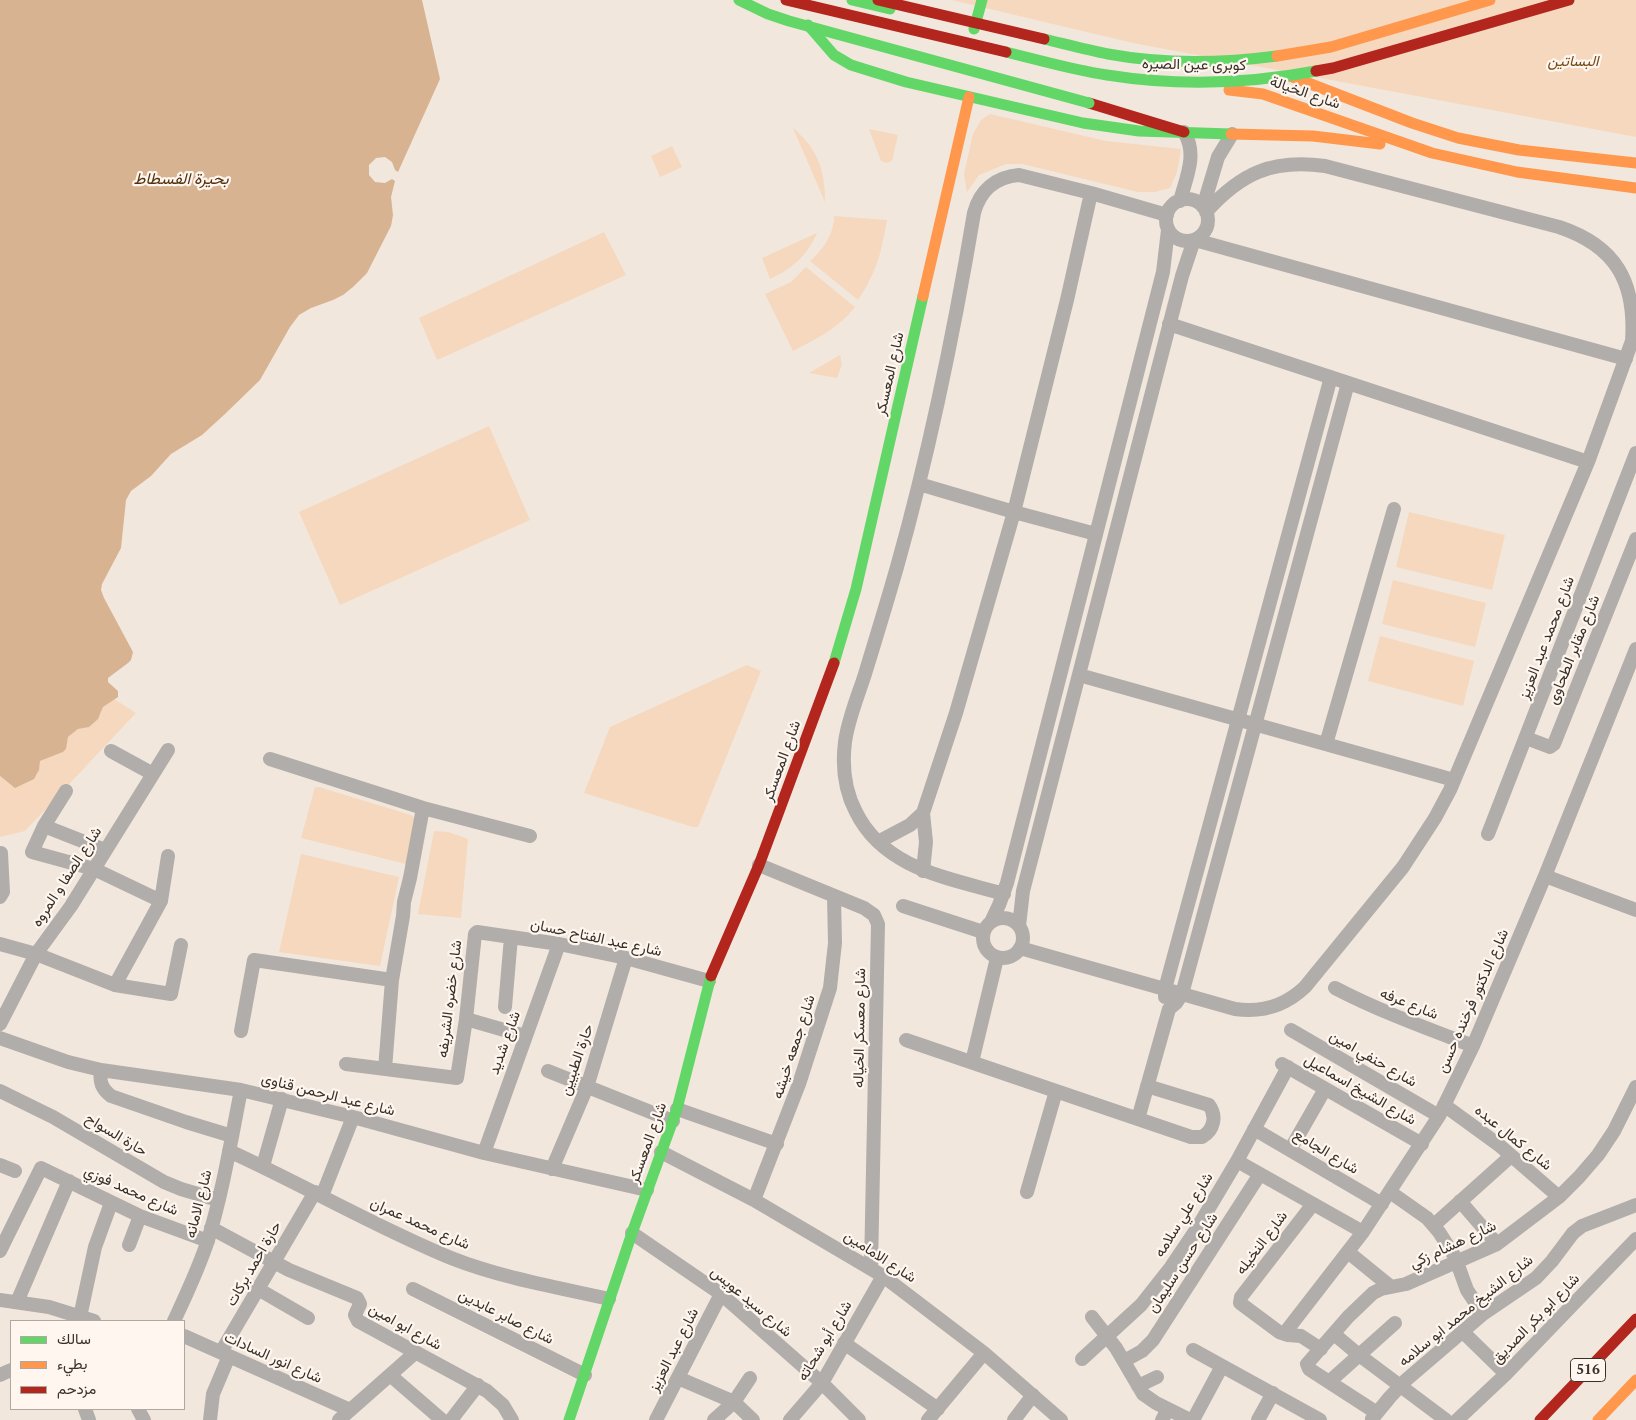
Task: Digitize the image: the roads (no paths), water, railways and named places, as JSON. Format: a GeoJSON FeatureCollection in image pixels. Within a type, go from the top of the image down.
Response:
{"type":"FeatureCollection","features":[{"type":"Feature","properties":{"kind":"main road"},"geometry":{"type":"LineString","coordinates":[[739,0],[768,14],[789,21],[1090,103],[1184,132]]}},
{"type":"Feature","properties":{"kind":"main road","name":"شارع الخيالة"},"geometry":{"type":"LineString","coordinates":[[755,0],[797,13],[1129,84],[1234,90],[1263,94],[1432,153],[1517,172],[1636,188]]}},
{"type":"Feature","properties":{"kind":"main road","name":"كوبرى عين الصيره"},"geometry":{"type":"LineString","coordinates":[[786,0],[1105,75],[1143,81],[1181,83],[1258,81],[1296,76],[1324,70],[1569,0]]}},
{"type":"Feature","properties":{"kind":"main road","name":"شارع الخيالة"},"geometry":{"type":"LineString","coordinates":[[852,0],[1094,57],[1131,63],[1270,71],[1301,79],[1438,132],[1480,143],[1526,152],[1636,163]]}},
{"type":"Feature","properties":{"kind":"main road","name":"كوبرى عين الصيره"},"geometry":{"type":"LineString","coordinates":[[878,0],[1108,54],[1154,60],[1219,61],[1284,56],[1331,47],[1490,0]]}},
{"type":"Feature","properties":{"kind":"main road"},"geometry":{"type":"LineString","coordinates":[[974,29],[982,0]]}},
{"type":"Feature","properties":{"kind":"main road"},"geometry":{"type":"LineString","coordinates":[[797,13],[834,55],[851,65],[906,82],[1101,126],[1139,131],[1335,138],[1432,153]]}},
{"type":"Feature","properties":{"kind":"main road","name":"شارع المعسكر"},"geometry":{"type":"LineString","coordinates":[[568,1420],[647,1190],[675,1115],[709,981],[760,865],[830,675],[856,589],[968,96]]}},
{"type":"Feature","properties":{"kind":"main road"},"geometry":{"type":"LineString","coordinates":[[1600,158],[1604,161],[1609,171],[1600,183]]}},
{"type":"Feature","properties":{"kind":"main road"},"geometry":{"type":"LineString","coordinates":[[1636,174],[1636,180]]}},
{"type":"Feature","properties":{"kind":"main road","name":"516"},"geometry":{"type":"LineString","coordinates":[[1540,1420],[1636,1319]]}},
{"type":"Feature","properties":{"kind":"main road","name":"516"},"geometry":{"type":"LineString","coordinates":[[1598,1420],[1636,1380]]}},
{"type":"Feature","properties":{"kind":"street"},"geometry":{"type":"LineString","coordinates":[[1180,201],[1192,155],[1189,140],[1184,132]]}},
{"type":"Feature","properties":{"kind":"street"},"geometry":{"type":"LineString","coordinates":[[1205,209],[1192,200],[1180,201],[1174,204],[1167,215],[1166,225],[1168,230],[1163,272],[1004,894],[987,927],[983,945],[986,951],[998,958],[1003,959],[1013,956],[1020,948],[1023,937],[1019,926],[1023,891],[1169,324],[1185,263],[1194,240],[1201,236],[1208,225],[1205,209],[1218,157],[1232,134]]}},
{"type":"Feature","properties":{"kind":"street"},"geometry":{"type":"LineString","coordinates":[[1020,948],[1246,1011],[1280,1005],[1298,994],[1403,867],[1435,818],[1454,780],[1588,462],[1632,341],[1633,304],[1628,286],[1608,254],[1593,242],[1577,233],[1334,168],[1306,163],[1288,164],[1252,174],[1235,183],[1205,209]]}},
{"type":"Feature","properties":{"kind":"street"},"geometry":{"type":"LineString","coordinates":[[1004,894],[924,871],[894,856],[878,842],[864,825],[850,799],[844,770],[845,740],[895,574],[919,484],[949,353],[974,213],[980,197],[997,180],[1019,176],[1091,193],[1167,215]]}},
{"type":"Feature","properties":{"kind":"street"},"geometry":{"type":"LineString","coordinates":[[924,871],[926,842],[923,813],[956,713],[1014,512],[1068,300],[1091,193]]}},
{"type":"Feature","properties":{"kind":"street"},"geometry":{"type":"LineString","coordinates":[[1168,230],[1179,240],[1194,240],[1626,359]]}},
{"type":"Feature","properties":{"kind":"street"},"geometry":{"type":"LineString","coordinates":[[1169,324],[1588,462]]}},
{"type":"Feature","properties":{"kind":"street"},"geometry":{"type":"LineString","coordinates":[[1169,1009],[1165,1001],[1165,989],[1331,377]]}},
{"type":"Feature","properties":{"kind":"street"},"geometry":{"type":"LineString","coordinates":[[1138,1119],[1169,1009],[1182,994],[1348,383]]}},
{"type":"Feature","properties":{"kind":"street","name":"شارع محمد عبد العزيز"},"geometry":{"type":"LineString","coordinates":[[1488,834],[1636,453]]}},
{"type":"Feature","properties":{"kind":"street"},"geometry":{"type":"LineString","coordinates":[[919,484],[1096,535],[1111,549]]}},
{"type":"Feature","properties":{"kind":"street"},"geometry":{"type":"LineString","coordinates":[[1326,744],[1394,509]]}},
{"type":"Feature","properties":{"kind":"street"},"geometry":{"type":"LineString","coordinates":[[1096,535],[1116,529]]}},
{"type":"Feature","properties":{"kind":"street","name":"شارع مقابر الطحاوى"},"geometry":{"type":"LineString","coordinates":[[1526,738],[1550,747],[1554,744],[1636,539]]}},
{"type":"Feature","properties":{"kind":"street","name":"شارع الدكتور فرخنده حسن"},"geometry":{"type":"LineString","coordinates":[[1284,1334],[1363,1232],[1422,1144],[1442,1110],[1473,1046],[1545,876],[1636,649]]}},
{"type":"Feature","properties":{"kind":"street"},"geometry":{"type":"LineString","coordinates":[[1079,675],[1454,780]]}},
{"type":"Feature","properties":{"kind":"street","name":"شارع الصفا و المروه"},"geometry":{"type":"LineString","coordinates":[[0,1024],[36,954],[71,906],[168,750]]}},
{"type":"Feature","properties":{"kind":"street"},"geometry":{"type":"LineString","coordinates":[[111,751],[153,774]]}},
{"type":"Feature","properties":{"kind":"street"},"geometry":{"type":"LineString","coordinates":[[270,759],[423,808],[530,836]]}},
{"type":"Feature","properties":{"kind":"street"},"geometry":{"type":"LineString","coordinates":[[66,792],[44,826],[32,852],[94,869],[161,900]]}},
{"type":"Feature","properties":{"kind":"street"},"geometry":{"type":"LineString","coordinates":[[386,1069],[392,980],[404,902],[423,808]]}},
{"type":"Feature","properties":{"kind":"street"},"geometry":{"type":"LineString","coordinates":[[878,842],[910,825],[923,813]]}},
{"type":"Feature","properties":{"kind":"street"},"geometry":{"type":"LineString","coordinates":[[44,826],[105,850]]}},
{"type":"Feature","properties":{"kind":"street"},"geometry":{"type":"LineString","coordinates":[[0,897],[3,889],[1,853]]}},
{"type":"Feature","properties":{"kind":"street"},"geometry":{"type":"LineString","coordinates":[[115,985],[161,900],[168,856]]}},
{"type":"Feature","properties":{"kind":"street","name":"شارع معسكر الخياله"},"geometry":{"type":"LineString","coordinates":[[760,865],[864,908],[874,915],[878,924],[877,1272]]}},
{"type":"Feature","properties":{"kind":"street"},"geometry":{"type":"LineString","coordinates":[[1545,876],[1636,910]]}},
{"type":"Feature","properties":{"kind":"street","name":"شارع جمعه خيشه"},"geometry":{"type":"LineString","coordinates":[[754,1200],[777,1144],[814,1040],[830,988],[835,943],[834,897]]}},
{"type":"Feature","properties":{"kind":"street"},"geometry":{"type":"LineString","coordinates":[[904,906],[987,927],[1003,918],[1019,926]]}},
{"type":"Feature","properties":{"kind":"street","name":"شارع عبد الفتاح حسان"},"geometry":{"type":"LineString","coordinates":[[475,932],[559,944],[626,958],[709,981]]}},
{"type":"Feature","properties":{"kind":"street","name":"شارع خضره الشريفه"},"geometry":{"type":"LineString","coordinates":[[346,1064],[456,1078],[466,1019],[475,932]]}},
{"type":"Feature","properties":{"kind":"street"},"geometry":{"type":"LineString","coordinates":[[505,1007],[511,937]]}},
{"type":"Feature","properties":{"kind":"street"},"geometry":{"type":"LineString","coordinates":[[0,944],[36,954],[115,985],[171,994],[181,945]]}},
{"type":"Feature","properties":{"kind":"street","name":"شارع شديد"},"geometry":{"type":"LineString","coordinates":[[484,1153],[559,944]]}},
{"type":"Feature","properties":{"kind":"street","name":"حارة الطبيين"},"geometry":{"type":"LineString","coordinates":[[552,1169],[587,1087],[626,958]]}},
{"type":"Feature","properties":{"kind":"street"},"geometry":{"type":"LineString","coordinates":[[972,1062],[998,958]]}},
{"type":"Feature","properties":{"kind":"street"},"geometry":{"type":"LineString","coordinates":[[241,1031],[254,960],[392,980]]}},
{"type":"Feature","properties":{"kind":"street","name":"شارع عرفه"},"geometry":{"type":"LineString","coordinates":[[1335,988],[1398,1018],[1473,1046]]}},
{"type":"Feature","properties":{"kind":"street"},"geometry":{"type":"LineString","coordinates":[[466,1019],[525,1036]]}},
{"type":"Feature","properties":{"kind":"street","name":"شارع حنفي امين"},"geometry":{"type":"LineString","coordinates":[[1291,1030],[1442,1110]]}},
{"type":"Feature","properties":{"kind":"street","name":"شارع عبد الرحمن قناوى"},"geometry":{"type":"LineString","coordinates":[[0,1038],[68,1062],[101,1070],[241,1090],[282,1099],[484,1153],[647,1190]]}},
{"type":"Feature","properties":{"kind":"street"},"geometry":{"type":"LineString","coordinates":[[906,1040],[1196,1138],[1207,1134],[1210,1130],[1214,1114],[1209,1105],[1147,1086]]}},
{"type":"Feature","properties":{"kind":"street","name":"شارع الشيخ اسماعيل"},"geometry":{"type":"LineString","coordinates":[[1285,1066],[1422,1144]]}},
{"type":"Feature","properties":{"kind":"street","name":"شارع علي سلامه"},"geometry":{"type":"LineString","coordinates":[[1082,1359],[1142,1305],[1166,1274],[1196,1230],[1237,1160],[1285,1066]]}},
{"type":"Feature","properties":{"kind":"street"},"geometry":{"type":"LineString","coordinates":[[101,1070],[101,1086],[111,1096],[232,1136]]}},
{"type":"Feature","properties":{"kind":"street"},"geometry":{"type":"LineString","coordinates":[[548,1071],[587,1087],[675,1115],[777,1144]]}},
{"type":"Feature","properties":{"kind":"street","name":"شارع هشام زكي"},"geometry":{"type":"LineString","coordinates":[[1329,1382],[1306,1367],[1308,1362],[1373,1293],[1381,1289],[1402,1286],[1497,1244],[1560,1197],[1598,1155],[1614,1131],[1636,1087]]}},
{"type":"Feature","properties":{"kind":"street"},"geometry":{"type":"LineString","coordinates":[[1290,1150],[1325,1089]]}},
{"type":"Feature","properties":{"kind":"street","name":"شارع الامانه"},"geometry":{"type":"LineString","coordinates":[[174,1320],[192,1282],[210,1234],[241,1090]]}},
{"type":"Feature","properties":{"kind":"street","name":"حارة السواح"},"geometry":{"type":"LineString","coordinates":[[0,1091],[53,1117],[164,1182],[218,1200]]}},
{"type":"Feature","properties":{"kind":"street"},"geometry":{"type":"LineString","coordinates":[[1027,1192],[1056,1091]]}},
{"type":"Feature","properties":{"kind":"street"},"geometry":{"type":"LineString","coordinates":[[262,1166],[282,1099]]}},
{"type":"Feature","properties":{"kind":"street","name":"شارع كمال عبده"},"geometry":{"type":"LineString","coordinates":[[1442,1110],[1511,1156],[1560,1197]]}},
{"type":"Feature","properties":{"kind":"street","name":"حارة احمد بركات"},"geometry":{"type":"LineString","coordinates":[[210,1420],[213,1394],[225,1354],[274,1262],[319,1194],[353,1117]]}},
{"type":"Feature","properties":{"kind":"street","name":"شارع الجامع"},"geometry":{"type":"LineString","coordinates":[[1254,1129],[1290,1150],[1426,1218],[1434,1225],[1451,1249],[1458,1262],[1467,1290],[1483,1314]]}},
{"type":"Feature","properties":{"kind":"street","name":"شارع محمد عمران"},"geometry":{"type":"LineString","coordinates":[[229,1151],[393,1232],[453,1258],[515,1277],[609,1299]]}},
{"type":"Feature","properties":{"kind":"street","name":"شارع الامامين"},"geometry":{"type":"LineString","coordinates":[[661,1152],[754,1200],[877,1272],[984,1353],[1061,1420]]}},
{"type":"Feature","properties":{"kind":"street"},"geometry":{"type":"LineString","coordinates":[[1434,1225],[1511,1156]]}},
{"type":"Feature","properties":{"kind":"street"},"geometry":{"type":"LineString","coordinates":[[1237,1160],[1363,1232]]}},
{"type":"Feature","properties":{"kind":"street"},"geometry":{"type":"LineString","coordinates":[[0,1165],[15,1171]]}},
{"type":"Feature","properties":{"kind":"street","name":"شارع محمد فوزي"},"geometry":{"type":"LineString","coordinates":[[0,1251],[41,1168],[140,1216],[210,1234]]}},
{"type":"Feature","properties":{"kind":"street","name":"شارع حسن سليمان"},"geometry":{"type":"LineString","coordinates":[[1124,1361],[1142,1352],[1153,1340],[1260,1174]]}},
{"type":"Feature","properties":{"kind":"street"},"geometry":{"type":"LineString","coordinates":[[17,1302],[69,1181]]}},
{"type":"Feature","properties":{"kind":"street"},"geometry":{"type":"LineString","coordinates":[[1460,1201],[1497,1244]]}},
{"type":"Feature","properties":{"kind":"street"},"geometry":{"type":"LineString","coordinates":[[80,1317],[91,1263],[111,1203]]}},
{"type":"Feature","properties":{"kind":"street","name":"شارع النخيله"},"geometry":{"type":"LineString","coordinates":[[1284,1334],[1240,1303],[1242,1297],[1313,1204]]}},
{"type":"Feature","properties":{"kind":"street","name":"شارع الشيخ محمد ابو سلامه"},"geometry":{"type":"LineString","coordinates":[[1374,1417],[1400,1386],[1483,1314],[1536,1278],[1552,1261],[1573,1233],[1582,1226],[1636,1205]]}},
{"type":"Feature","properties":{"kind":"street"},"geometry":{"type":"LineString","coordinates":[[129,1245],[140,1216]]}},
{"type":"Feature","properties":{"kind":"street","name":"شارع سيد عويس"},"geometry":{"type":"LineString","coordinates":[[632,1233],[721,1294],[822,1383],[860,1420]]}},
{"type":"Feature","properties":{"kind":"street","name":"شارع ابو امين"},"geometry":{"type":"LineString","coordinates":[[210,1234],[358,1298],[360,1304],[355,1315],[358,1321],[478,1385],[495,1397],[512,1420]]}},
{"type":"Feature","properties":{"kind":"street","name":"شارع ابو بكر الصديق"},"geometry":{"type":"LineString","coordinates":[[1457,1420],[1506,1374],[1636,1238]]}},
{"type":"Feature","properties":{"kind":"street"},"geometry":{"type":"LineString","coordinates":[[1348,1252],[1391,1287]]}},
{"type":"Feature","properties":{"kind":"street","name":"شارع أبو شحاته"},"geometry":{"type":"LineString","coordinates":[[790,1420],[822,1383],[844,1343],[877,1272]]}},
{"type":"Feature","properties":{"kind":"street","name":"شارع صابر عابدين"},"geometry":{"type":"LineString","coordinates":[[413,1289],[585,1375]]}},
{"type":"Feature","properties":{"kind":"street"},"geometry":{"type":"LineString","coordinates":[[258,1290],[308,1318]]}},
{"type":"Feature","properties":{"kind":"street","name":"شارع عبد العزيز"},"geometry":{"type":"LineString","coordinates":[[656,1420],[721,1294]]}},
{"type":"Feature","properties":{"kind":"street"},"geometry":{"type":"LineString","coordinates":[[0,1300],[49,1307],[90,1320]]}},
{"type":"Feature","properties":{"kind":"street"},"geometry":{"type":"LineString","coordinates":[[1092,1317],[1124,1361],[1138,1386],[1165,1414],[1192,1420],[1222,1366]]}},
{"type":"Feature","properties":{"kind":"street"},"geometry":{"type":"LineString","coordinates":[[1374,1417],[1329,1382],[1395,1323]]}},
{"type":"Feature","properties":{"kind":"street"},"geometry":{"type":"LineString","coordinates":[[1463,1332],[1506,1374]]}},
{"type":"Feature","properties":{"kind":"street"},"geometry":{"type":"LineString","coordinates":[[1284,1334],[1301,1336],[1321,1349]]}},
{"type":"Feature","properties":{"kind":"street"},"geometry":{"type":"LineString","coordinates":[[1334,1334],[1446,1420]]}},
{"type":"Feature","properties":{"kind":"street","name":"شارع انور السادات"},"geometry":{"type":"LineString","coordinates":[[185,1336],[350,1410]]}},
{"type":"Feature","properties":{"kind":"street"},"geometry":{"type":"LineString","coordinates":[[844,1343],[933,1414],[984,1353]]}},
{"type":"Feature","properties":{"kind":"street"},"geometry":{"type":"LineString","coordinates":[[1193,1350],[1320,1420]]}},
{"type":"Feature","properties":{"kind":"street"},"geometry":{"type":"LineString","coordinates":[[339,1420],[416,1352]]}},
{"type":"Feature","properties":{"kind":"street"},"geometry":{"type":"LineString","coordinates":[[390,1375],[442,1420]]}},
{"type":"Feature","properties":{"kind":"street"},"geometry":{"type":"LineString","coordinates":[[1138,1386],[1157,1377]]}},
{"type":"Feature","properties":{"kind":"street"},"geometry":{"type":"LineString","coordinates":[[678,1378],[734,1402],[753,1420]]}},
{"type":"Feature","properties":{"kind":"street"},"geometry":{"type":"LineString","coordinates":[[714,1420],[734,1402],[750,1378]]}},
{"type":"Feature","properties":{"kind":"street"},"geometry":{"type":"LineString","coordinates":[[451,1420],[478,1385]]}},
{"type":"Feature","properties":{"kind":"street"},"geometry":{"type":"LineString","coordinates":[[1258,1420],[1273,1393]]}},
{"type":"Feature","properties":{"kind":"street"},"geometry":{"type":"LineString","coordinates":[[1014,1420],[1033,1395]]}},
{"type":"Feature","properties":{"kind":"water","name":"بحيرة الفسطاط"},"geometry":{"type":"Polygon","coordinates":[[[0,0],[422,0],[440,79],[398,172],[395,170],[392,162],[385,157],[376,158],[369,165],[369,175],[375,182],[385,183],[392,179],[395,181],[391,197],[393,215],[391,226],[367,273],[343,295],[299,315],[290,327],[260,380],[202,435],[171,454],[151,476],[131,491],[126,500],[121,548],[102,584],[101,590],[133,652],[131,660],[108,678],[108,682],[118,691],[118,697],[103,707],[98,719],[89,727],[78,729],[68,737],[66,749],[63,752],[40,761],[39,770],[34,779],[15,788],[0,776],[0,0]]]}},
{"type":"Feature","properties":{"kind":"park label","name":"البساتين"},"geometry":{"type":"Point","coordinates":[1573,62]}}]}
